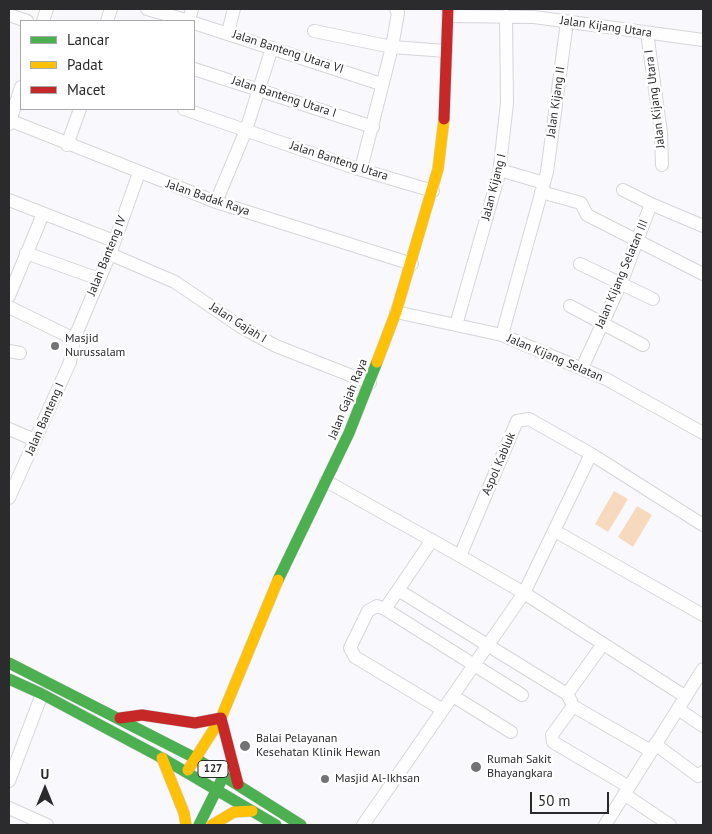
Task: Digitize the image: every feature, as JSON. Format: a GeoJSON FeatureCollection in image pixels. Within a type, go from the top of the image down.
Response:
{"type":"FeatureCollection","features":[{"type":"Feature","properties":{"kind":"main road","name":"Jalan Gajah Raya"},"geometry":{"type":"LineString","coordinates":[[187,773],[221,718],[268,600],[349,433],[396,312],[412,264],[438,169],[445,114],[448,12]]}},
{"type":"Feature","properties":{"kind":"main road"},"geometry":{"type":"LineString","coordinates":[[9,663],[120,718],[142,715],[195,723],[221,718],[238,784]]}},
{"type":"Feature","properties":{"kind":"main road"},"geometry":{"type":"LineString","coordinates":[[9,679],[42,694],[162,758],[184,813],[186,825]]}},
{"type":"Feature","properties":{"kind":"main road","name":"127"},"geometry":{"type":"LineString","coordinates":[[120,718],[224,775],[302,825]]}},
{"type":"Feature","properties":{"kind":"main road","name":"127"},"geometry":{"type":"LineString","coordinates":[[162,758],[276,825]]}},
{"type":"Feature","properties":{"kind":"main road"},"geometry":{"type":"LineString","coordinates":[[199,825],[224,775]]}},
{"type":"Feature","properties":{"kind":"main road"},"geometry":{"type":"LineString","coordinates":[[212,825],[234,812],[252,811]]}},
{"type":"Feature","properties":{"kind":"street"},"geometry":{"type":"LineString","coordinates":[[151,9],[186,20]]}},
{"type":"Feature","properties":{"kind":"street"},"geometry":{"type":"LineString","coordinates":[[228,32],[234,9]]}},
{"type":"Feature","properties":{"kind":"street"},"geometry":{"type":"LineString","coordinates":[[361,169],[373,127],[381,84],[392,47],[398,13],[396,9]]}},
{"type":"Feature","properties":{"kind":"street","name":"Jalan Kijang Utara"},"geometry":{"type":"LineString","coordinates":[[448,12],[506,16],[525,13],[567,22],[703,40]]}},
{"type":"Feature","properties":{"kind":"street"},"geometry":{"type":"LineString","coordinates":[[9,16],[23,20]]}},
{"type":"Feature","properties":{"kind":"street","name":"Jalan Kijang I"},"geometry":{"type":"LineString","coordinates":[[456,325],[500,170],[507,103],[506,16]]}},
{"type":"Feature","properties":{"kind":"street","name":"Jalan Kijang II"},"geometry":{"type":"LineString","coordinates":[[502,335],[543,187],[567,22]]}},
{"type":"Feature","properties":{"kind":"street","name":"Jalan Banteng Utara VI"},"geometry":{"type":"LineString","coordinates":[[195,23],[228,32],[381,84]]}},
{"type":"Feature","properties":{"kind":"street"},"geometry":{"type":"LineString","coordinates":[[314,31],[392,47],[446,51]]}},
{"type":"Feature","properties":{"kind":"street","name":"Jalan Kijang Utara I"},"geometry":{"type":"LineString","coordinates":[[646,33],[661,132],[662,165]]}},
{"type":"Feature","properties":{"kind":"street"},"geometry":{"type":"LineString","coordinates":[[216,202],[246,130],[272,48]]}},
{"type":"Feature","properties":{"kind":"street","name":"Jalan Banteng Utara I"},"geometry":{"type":"LineString","coordinates":[[195,69],[373,127]]}},
{"type":"Feature","properties":{"kind":"street"},"geometry":{"type":"LineString","coordinates":[[9,122],[20,91]]}},
{"type":"Feature","properties":{"kind":"street"},"geometry":{"type":"LineString","coordinates":[[67,145],[80,110]]}},
{"type":"Feature","properties":{"kind":"street","name":"Jalan Banteng Utara"},"geometry":{"type":"LineString","coordinates":[[187,110],[361,169],[433,191]]}},
{"type":"Feature","properties":{"kind":"street","name":"Jalan Badak Raya"},"geometry":{"type":"LineString","coordinates":[[9,122],[216,202],[412,264]]}},
{"type":"Feature","properties":{"kind":"street"},"geometry":{"type":"LineString","coordinates":[[500,170],[580,203],[586,215],[703,274]]}},
{"type":"Feature","properties":{"kind":"street","name":"Jalan Banteng IV"},"geometry":{"type":"LineString","coordinates":[[74,338],[112,248],[139,173]]}},
{"type":"Feature","properties":{"kind":"street"},"geometry":{"type":"LineString","coordinates":[[623,190],[651,204]]}},
{"type":"Feature","properties":{"kind":"street","name":"Jalan Gajah I"},"geometry":{"type":"LineString","coordinates":[[9,200],[43,214],[112,248],[175,282],[241,327],[276,346],[370,383]]}},
{"type":"Feature","properties":{"kind":"street","name":"Jalan Kijang Selatan III"},"geometry":{"type":"LineString","coordinates":[[582,368],[621,283],[651,204],[703,226]]}},
{"type":"Feature","properties":{"kind":"street"},"geometry":{"type":"LineString","coordinates":[[9,296],[43,214]]}},
{"type":"Feature","properties":{"kind":"street"},"geometry":{"type":"LineString","coordinates":[[26,254],[99,280]]}},
{"type":"Feature","properties":{"kind":"street"},"geometry":{"type":"LineString","coordinates":[[580,264],[653,299]]}},
{"type":"Feature","properties":{"kind":"street"},"geometry":{"type":"LineString","coordinates":[[570,306],[643,345]]}},
{"type":"Feature","properties":{"kind":"street"},"geometry":{"type":"LineString","coordinates":[[9,307],[74,338]]}},
{"type":"Feature","properties":{"kind":"street","name":"Jalan Kijang Selatan"},"geometry":{"type":"LineString","coordinates":[[396,312],[502,335],[582,368],[703,433]]}},
{"type":"Feature","properties":{"kind":"street","name":"Jalan Banteng I"},"geometry":{"type":"LineString","coordinates":[[9,498],[70,362],[74,338]]}},
{"type":"Feature","properties":{"kind":"street","name":"Aspol Kabluk"},"geometry":{"type":"LineString","coordinates":[[460,556],[517,421],[529,419],[591,454],[703,525]]}},
{"type":"Feature","properties":{"kind":"street"},"geometry":{"type":"LineString","coordinates":[[9,429],[35,440]]}},
{"type":"Feature","properties":{"kind":"street"},"geometry":{"type":"LineString","coordinates":[[363,825],[524,593],[591,454]]}},
{"type":"Feature","properties":{"kind":"street"},"geometry":{"type":"LineString","coordinates":[[326,481],[524,593],[686,697]]}},
{"type":"Feature","properties":{"kind":"street"},"geometry":{"type":"LineString","coordinates":[[555,531],[703,615]]}},
{"type":"Feature","properties":{"kind":"street"},"geometry":{"type":"LineString","coordinates":[[385,609],[432,540]]}},
{"type":"Feature","properties":{"kind":"street"},"geometry":{"type":"LineString","coordinates":[[398,590],[568,694],[573,706],[653,748],[698,776],[703,772]]}},
{"type":"Feature","properties":{"kind":"street"},"geometry":{"type":"LineString","coordinates":[[443,710],[355,657],[350,648],[368,610],[377,606],[385,609],[522,695]]}},
{"type":"Feature","properties":{"kind":"street"},"geometry":{"type":"LineString","coordinates":[[568,694],[603,644]]}},
{"type":"Feature","properties":{"kind":"street"},"geometry":{"type":"LineString","coordinates":[[605,825],[703,669]]}},
{"type":"Feature","properties":{"kind":"street"},"geometry":{"type":"LineString","coordinates":[[9,781],[42,694]]}},
{"type":"Feature","properties":{"kind":"street"},"geometry":{"type":"LineString","coordinates":[[453,696],[511,732]]}},
{"type":"Feature","properties":{"kind":"street"},"geometry":{"type":"LineString","coordinates":[[573,706],[552,735],[553,742],[626,790],[670,825]]}},
{"type":"Feature","properties":{"kind":"street"},"geometry":{"type":"LineString","coordinates":[[678,709],[703,726]]}},
{"type":"Feature","properties":{"kind":"street"},"geometry":{"type":"LineString","coordinates":[[9,808],[47,825]]}},
{"type":"Feature","properties":{"kind":"shaded area"},"geometry":{"type":"Polygon","coordinates":[[[614,491],[628,499],[608,532],[595,524],[614,491]]]}},
{"type":"Feature","properties":{"kind":"shaded area"},"geometry":{"type":"Polygon","coordinates":[[[637,506],[652,515],[633,547],[618,537],[637,506]]]}},
{"type":"Feature","properties":{"kind":"traffic: fast"},"geometry":{"type":"LineString","coordinates":[[278,580],[349,433],[377,362]]}},
{"type":"Feature","properties":{"kind":"traffic: fast"},"geometry":{"type":"LineString","coordinates":[[9,663],[195,758],[301,825]]}},
{"type":"Feature","properties":{"kind":"traffic: fast"},"geometry":{"type":"LineString","coordinates":[[9,679],[42,694],[162,758],[276,825]]}},
{"type":"Feature","properties":{"kind":"traffic: fast"},"geometry":{"type":"LineString","coordinates":[[199,825],[222,779]]}},
{"type":"Feature","properties":{"kind":"traffic: slow"},"geometry":{"type":"LineString","coordinates":[[377,362],[396,312],[438,169],[444,119]]}},
{"type":"Feature","properties":{"kind":"traffic: slow"},"geometry":{"type":"LineString","coordinates":[[188,770],[221,718],[278,580]]}},
{"type":"Feature","properties":{"kind":"traffic: slow"},"geometry":{"type":"LineString","coordinates":[[162,758],[184,813],[186,825]]}},
{"type":"Feature","properties":{"kind":"traffic: slow"},"geometry":{"type":"LineString","coordinates":[[212,825],[234,812],[252,811]]}},
{"type":"Feature","properties":{"kind":"traffic: jam"},"geometry":{"type":"LineString","coordinates":[[444,119],[448,9]]}},
{"type":"Feature","properties":{"kind":"traffic: jam"},"geometry":{"type":"LineString","coordinates":[[120,718],[142,715],[195,723],[221,718],[238,784]]}},
{"type":"Feature","properties":{"kind":"place","name":"Masjid Nurussalam"},"geometry":{"type":"Point","coordinates":[55,346]}},
{"type":"Feature","properties":{"kind":"place","name":"Balai Pelayanan Kesehatan Klinik Hewan"},"geometry":{"type":"Point","coordinates":[245,746]}},
{"type":"Feature","properties":{"kind":"place","name":"Rumah Sakit Bhayangkara"},"geometry":{"type":"Point","coordinates":[476,767]}},
{"type":"Feature","properties":{"kind":"place","name":"Masjid Al-Ikhsan"},"geometry":{"type":"Point","coordinates":[325,779]}}]}
